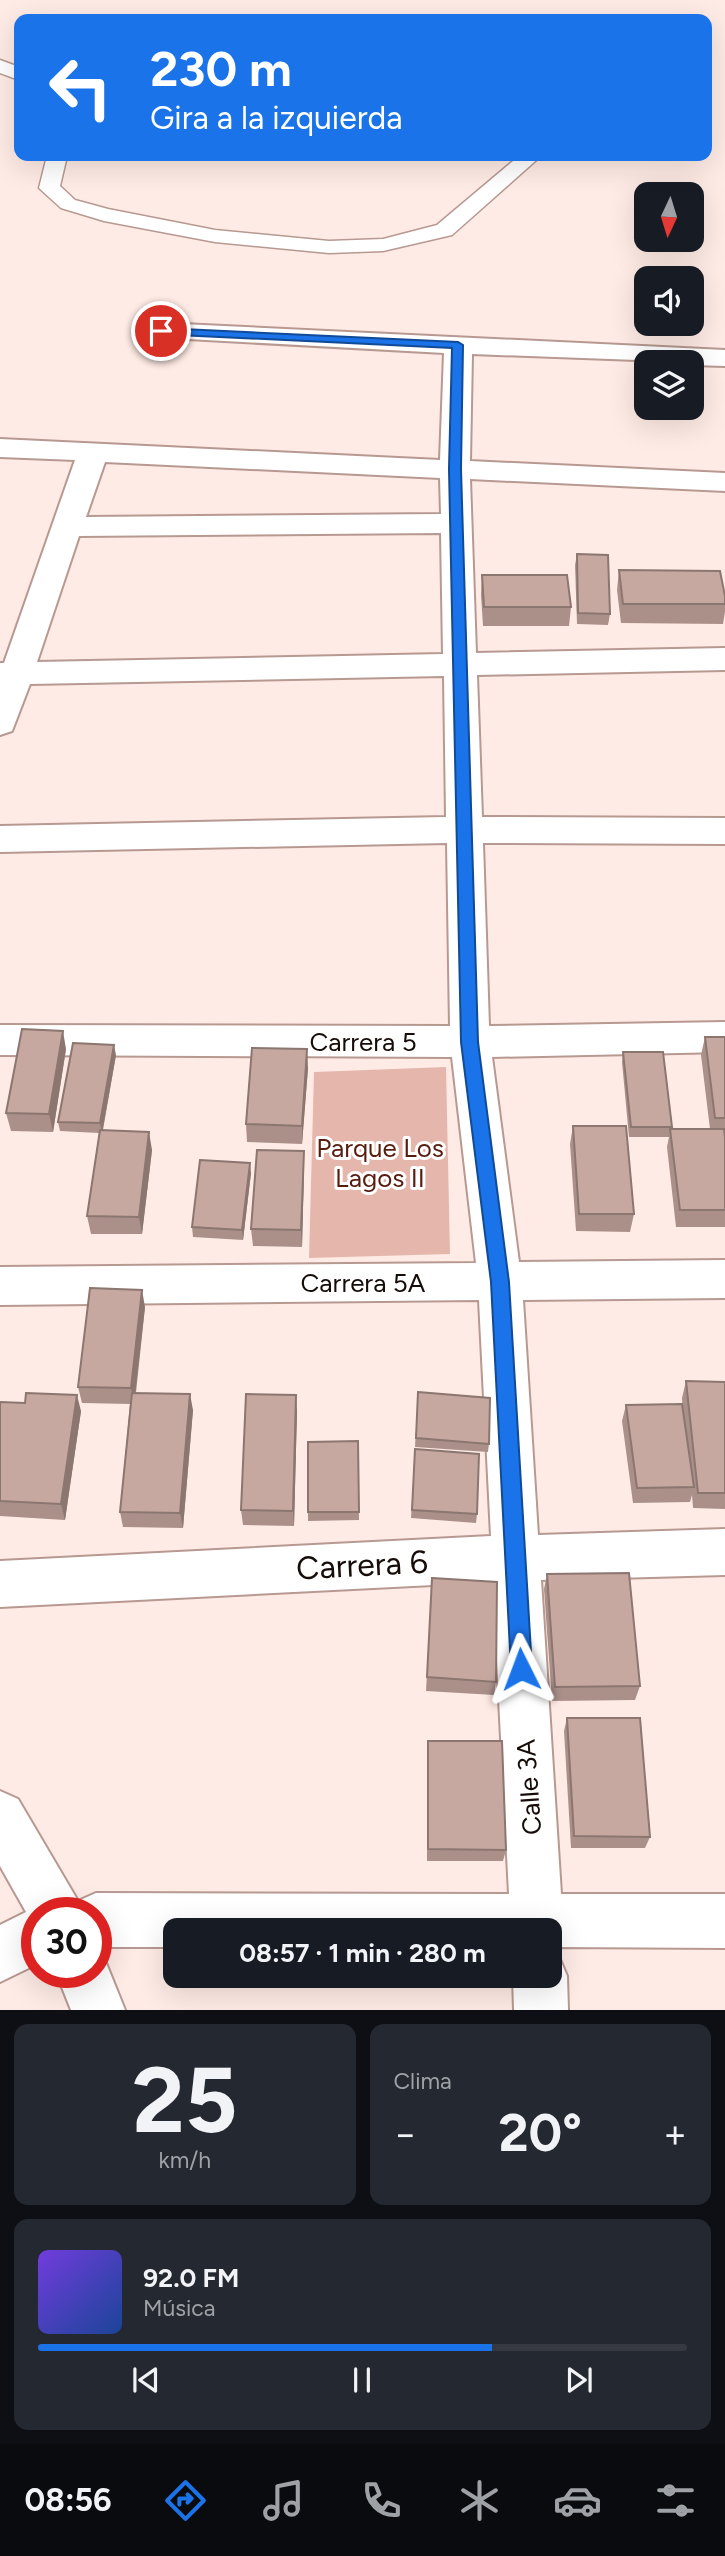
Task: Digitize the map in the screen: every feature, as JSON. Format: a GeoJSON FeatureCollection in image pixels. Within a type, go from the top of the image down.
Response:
{"type":"FeatureCollection","features":[{"type":"Feature","properties":{"kind":"street"},"geometry":{"type":"LineString","coordinates":[[161,331],[725,358]]}},
{"type":"Feature","properties":{"kind":"street","name":"Calle 3A"},"geometry":{"type":"LineString","coordinates":[[458,345],[455,469],[470,1042],[500,1282],[536,1918]]}},
{"type":"Feature","properties":{"kind":"street"},"geometry":{"type":"LineString","coordinates":[[0,448],[725,482]]}},
{"type":"Feature","properties":{"kind":"street"},"geometry":{"type":"LineString","coordinates":[[0,723],[8,674],[67,527],[93,452]]}},
{"type":"Feature","properties":{"kind":"street"},"geometry":{"type":"LineString","coordinates":[[67,527],[456,523]]}},
{"type":"Feature","properties":{"kind":"street"},"geometry":{"type":"LineString","coordinates":[[8,674],[725,659]]}},
{"type":"Feature","properties":{"kind":"street"},"geometry":{"type":"LineString","coordinates":[[0,839],[464,830],[725,831]]}},
{"type":"Feature","properties":{"kind":"street","name":"Carrera 5"},"geometry":{"type":"LineString","coordinates":[[0,1040],[470,1042],[725,1037]]}},
{"type":"Feature","properties":{"kind":"street","name":"Carrera 5A"},"geometry":{"type":"LineString","coordinates":[[0,1286],[725,1279]]}},
{"type":"Feature","properties":{"kind":"street","name":"Carrera 6"},"geometry":{"type":"LineString","coordinates":[[0,1584],[514,1558],[725,1552]]}},
{"type":"Feature","properties":{"kind":"street"},"geometry":{"type":"LineString","coordinates":[[0,1817],[48,1897]]}},
{"type":"Feature","properties":{"kind":"street"},"geometry":{"type":"LineString","coordinates":[[112,1920],[163,1921]]}},
{"type":"Feature","properties":{"kind":"street"},"geometry":{"type":"LineString","coordinates":[[562,1925],[725,1922]]}},
{"type":"Feature","properties":{"kind":"street"},"geometry":{"type":"LineString","coordinates":[[0,1955],[21,1943]]}},
{"type":"Feature","properties":{"kind":"street"},"geometry":{"type":"LineString","coordinates":[[89,1988],[98,2010]]}},
{"type":"Feature","properties":{"kind":"street"},"geometry":{"type":"LineString","coordinates":[[540,1988],[541,2010]]}},
{"type":"Feature","properties":{"kind":"lane"},"geometry":{"type":"LineString","coordinates":[[56,161],[49,188],[68,204],[104,215],[215,236],[329,247],[383,245],[444,230],[525,161]]}},
{"type":"Feature","properties":{"kind":"green space","name":"Parque Los Lagos II"},"geometry":{"type":"Polygon","coordinates":[[[446,1067],[450,1254],[309,1258],[314,1072],[446,1067]]]}},
{"type":"Feature","properties":{"kind":"building"},"geometry":{"type":"Polygon","coordinates":[[[577,554],[608,555],[610,614],[578,613],[577,554]]]}},
{"type":"Feature","properties":{"kind":"building"},"geometry":{"type":"Polygon","coordinates":[[[619,570],[720,571],[725,604],[623,604],[619,570]]]}},
{"type":"Feature","properties":{"kind":"building"},"geometry":{"type":"Polygon","coordinates":[[[482,575],[567,575],[571,607],[484,607],[482,575]]]}},
{"type":"Feature","properties":{"kind":"building"},"geometry":{"type":"Polygon","coordinates":[[[22,1029],[63,1031],[49,1114],[6,1113],[22,1029]]]}},
{"type":"Feature","properties":{"kind":"building"},"geometry":{"type":"Polygon","coordinates":[[[705,1037],[725,1037],[725,1118],[715,1118],[705,1037]]]}},
{"type":"Feature","properties":{"kind":"building"},"geometry":{"type":"Polygon","coordinates":[[[73,1043],[114,1045],[100,1123],[58,1122],[73,1043]]]}},
{"type":"Feature","properties":{"kind":"building"},"geometry":{"type":"Polygon","coordinates":[[[252,1048],[307,1049],[302,1126],[246,1124],[252,1048]]]}},
{"type":"Feature","properties":{"kind":"building"},"geometry":{"type":"Polygon","coordinates":[[[623,1052],[663,1052],[672,1127],[631,1127],[623,1052]]]}},
{"type":"Feature","properties":{"kind":"building"},"geometry":{"type":"Polygon","coordinates":[[[573,1126],[626,1126],[634,1214],[579,1214],[573,1126]]]}},
{"type":"Feature","properties":{"kind":"building"},"geometry":{"type":"Polygon","coordinates":[[[670,1129],[724,1129],[725,1210],[680,1210],[670,1129]]]}},
{"type":"Feature","properties":{"kind":"building"},"geometry":{"type":"Polygon","coordinates":[[[100,1130],[149,1132],[139,1217],[87,1216],[100,1130]]]}},
{"type":"Feature","properties":{"kind":"building"},"geometry":{"type":"Polygon","coordinates":[[[257,1150],[304,1151],[301,1230],[251,1229],[257,1150]]]}},
{"type":"Feature","properties":{"kind":"building"},"geometry":{"type":"Polygon","coordinates":[[[200,1160],[250,1163],[242,1230],[192,1227],[200,1160]]]}},
{"type":"Feature","properties":{"kind":"building"},"geometry":{"type":"Polygon","coordinates":[[[90,1288],[142,1290],[131,1388],[78,1387],[90,1288]]]}},
{"type":"Feature","properties":{"kind":"building"},"geometry":{"type":"Polygon","coordinates":[[[686,1381],[725,1382],[725,1493],[698,1493],[686,1381]]]}},
{"type":"Feature","properties":{"kind":"building"},"geometry":{"type":"Polygon","coordinates":[[[418,1392],[490,1398],[489,1444],[416,1438],[418,1392]]]}},
{"type":"Feature","properties":{"kind":"building"},"geometry":{"type":"Polygon","coordinates":[[[26,1393],[77,1395],[61,1504],[0,1501],[0,1402],[25,1403],[26,1393]]]}},
{"type":"Feature","properties":{"kind":"building"},"geometry":{"type":"Polygon","coordinates":[[[132,1393],[190,1394],[180,1513],[120,1512],[132,1393]]]}},
{"type":"Feature","properties":{"kind":"building"},"geometry":{"type":"Polygon","coordinates":[[[246,1394],[296,1395],[293,1511],[241,1510],[246,1394]]]}},
{"type":"Feature","properties":{"kind":"building"},"geometry":{"type":"Polygon","coordinates":[[[682,1404],[694,1487],[637,1488],[626,1405],[682,1404]]]}},
{"type":"Feature","properties":{"kind":"building"},"geometry":{"type":"Polygon","coordinates":[[[358,1441],[359,1512],[308,1512],[308,1442],[358,1441]]]}},
{"type":"Feature","properties":{"kind":"building"},"geometry":{"type":"Polygon","coordinates":[[[415,1449],[479,1454],[477,1514],[412,1510],[415,1449]]]}},
{"type":"Feature","properties":{"kind":"building"},"geometry":{"type":"Polygon","coordinates":[[[629,1573],[640,1686],[555,1687],[547,1574],[629,1573]]]}},
{"type":"Feature","properties":{"kind":"building"},"geometry":{"type":"Polygon","coordinates":[[[432,1578],[497,1582],[496,1682],[427,1677],[432,1578]]]}},
{"type":"Feature","properties":{"kind":"building"},"geometry":{"type":"Polygon","coordinates":[[[567,1718],[640,1718],[650,1837],[574,1836],[567,1718]]]}},
{"type":"Feature","properties":{"kind":"building"},"geometry":{"type":"Polygon","coordinates":[[[428,1741],[502,1741],[506,1850],[428,1849],[428,1741]]]}},
{"type":"Feature","properties":{"kind":"route"},"geometry":{"type":"LineString","coordinates":[[161,331],[458,345],[455,469],[470,1042],[500,1282],[521,1669]]}}]}
